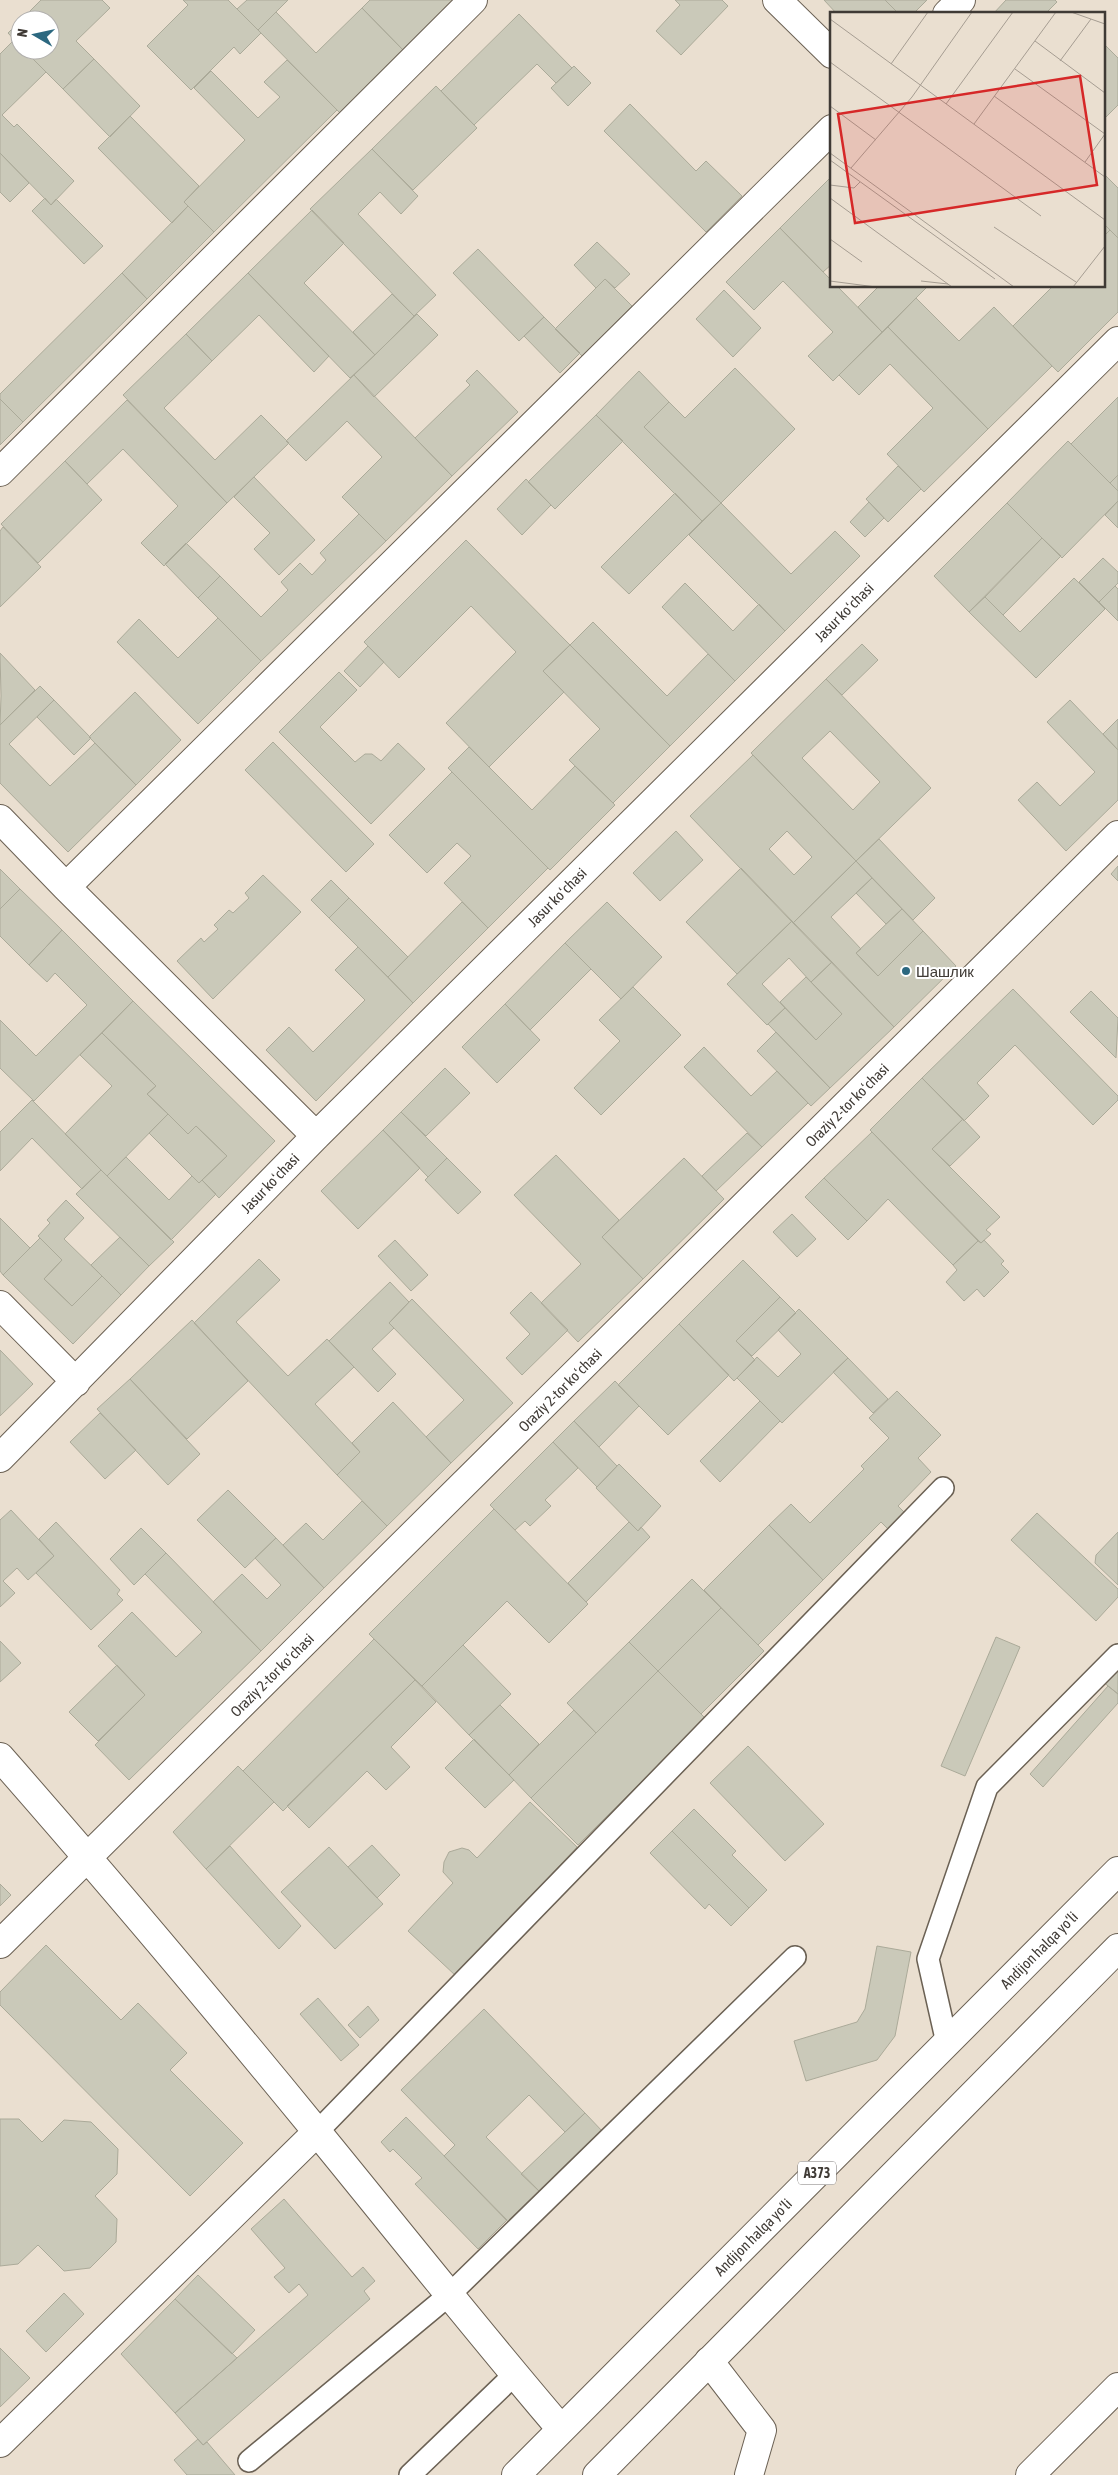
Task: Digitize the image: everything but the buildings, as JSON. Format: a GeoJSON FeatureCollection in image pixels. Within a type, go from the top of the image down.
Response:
{"type":"FeatureCollection","features":[{"type":"Feature","properties":{"kind":"main road"},"geometry":{"type":"LineString","coordinates":[[0,472],[473,0]]}},
{"type":"Feature","properties":{"kind":"main road"},"geometry":{"type":"LineString","coordinates":[[778,0],[830,52]]}},
{"type":"Feature","properties":{"kind":"main road"},"geometry":{"type":"LineString","coordinates":[[949,12],[961,0]]}},
{"type":"Feature","properties":{"kind":"main road"},"geometry":{"type":"LineString","coordinates":[[66,888],[830,131]]}},
{"type":"Feature","properties":{"kind":"main road","name":"Jasur koʻchasi"},"geometry":{"type":"LineString","coordinates":[[0,1458],[316,1136],[1118,341]]}},
{"type":"Feature","properties":{"kind":"main road"},"geometry":{"type":"LineString","coordinates":[[0,819],[66,888],[316,1136]]}},
{"type":"Feature","properties":{"kind":"main road","name":"Oraziy 2-tor koʻchasi"},"geometry":{"type":"LineString","coordinates":[[0,1944],[1118,835]]}},
{"type":"Feature","properties":{"kind":"main road"},"geometry":{"type":"LineString","coordinates":[[0,1305],[76,1382]]}},
{"type":"Feature","properties":{"kind":"main road"},"geometry":{"type":"LineString","coordinates":[[0,1757],[88,1857],[561,2429]]}},
{"type":"Feature","properties":{"kind":"main road","name":"Andijon halqa yo‘li"},"geometry":{"type":"LineString","coordinates":[[516,2475],[1118,1871]]}},
{"type":"Feature","properties":{"kind":"main road"},"geometry":{"type":"LineString","coordinates":[[596,2475],[1118,1948]]}},
{"type":"Feature","properties":{"kind":"main road"},"geometry":{"type":"LineString","coordinates":[[0,2443],[317,2132]]}},
{"type":"Feature","properties":{"kind":"main road"},"geometry":{"type":"LineString","coordinates":[[709,2361],[762,2430],[749,2475]]}},
{"type":"Feature","properties":{"kind":"main road"},"geometry":{"type":"LineString","coordinates":[[1030,2475],[1118,2387]]}},
{"type":"Feature","properties":{"kind":"lane"},"geometry":{"type":"LineString","coordinates":[[317,2132],[944,1488]]}},
{"type":"Feature","properties":{"kind":"lane"},"geometry":{"type":"LineString","coordinates":[[947,2043],[928,1958],[986,1787],[1118,1655]]}},
{"type":"Feature","properties":{"kind":"lane"},"geometry":{"type":"LineString","coordinates":[[249,2461],[449,2295],[795,1957]]}},
{"type":"Feature","properties":{"kind":"lane"},"geometry":{"type":"LineString","coordinates":[[410,2475],[515,2374]]}},
{"type":"Feature","properties":{"kind":"place","name":"Шашлик"},"geometry":{"type":"Point","coordinates":[906,971]}}]}
